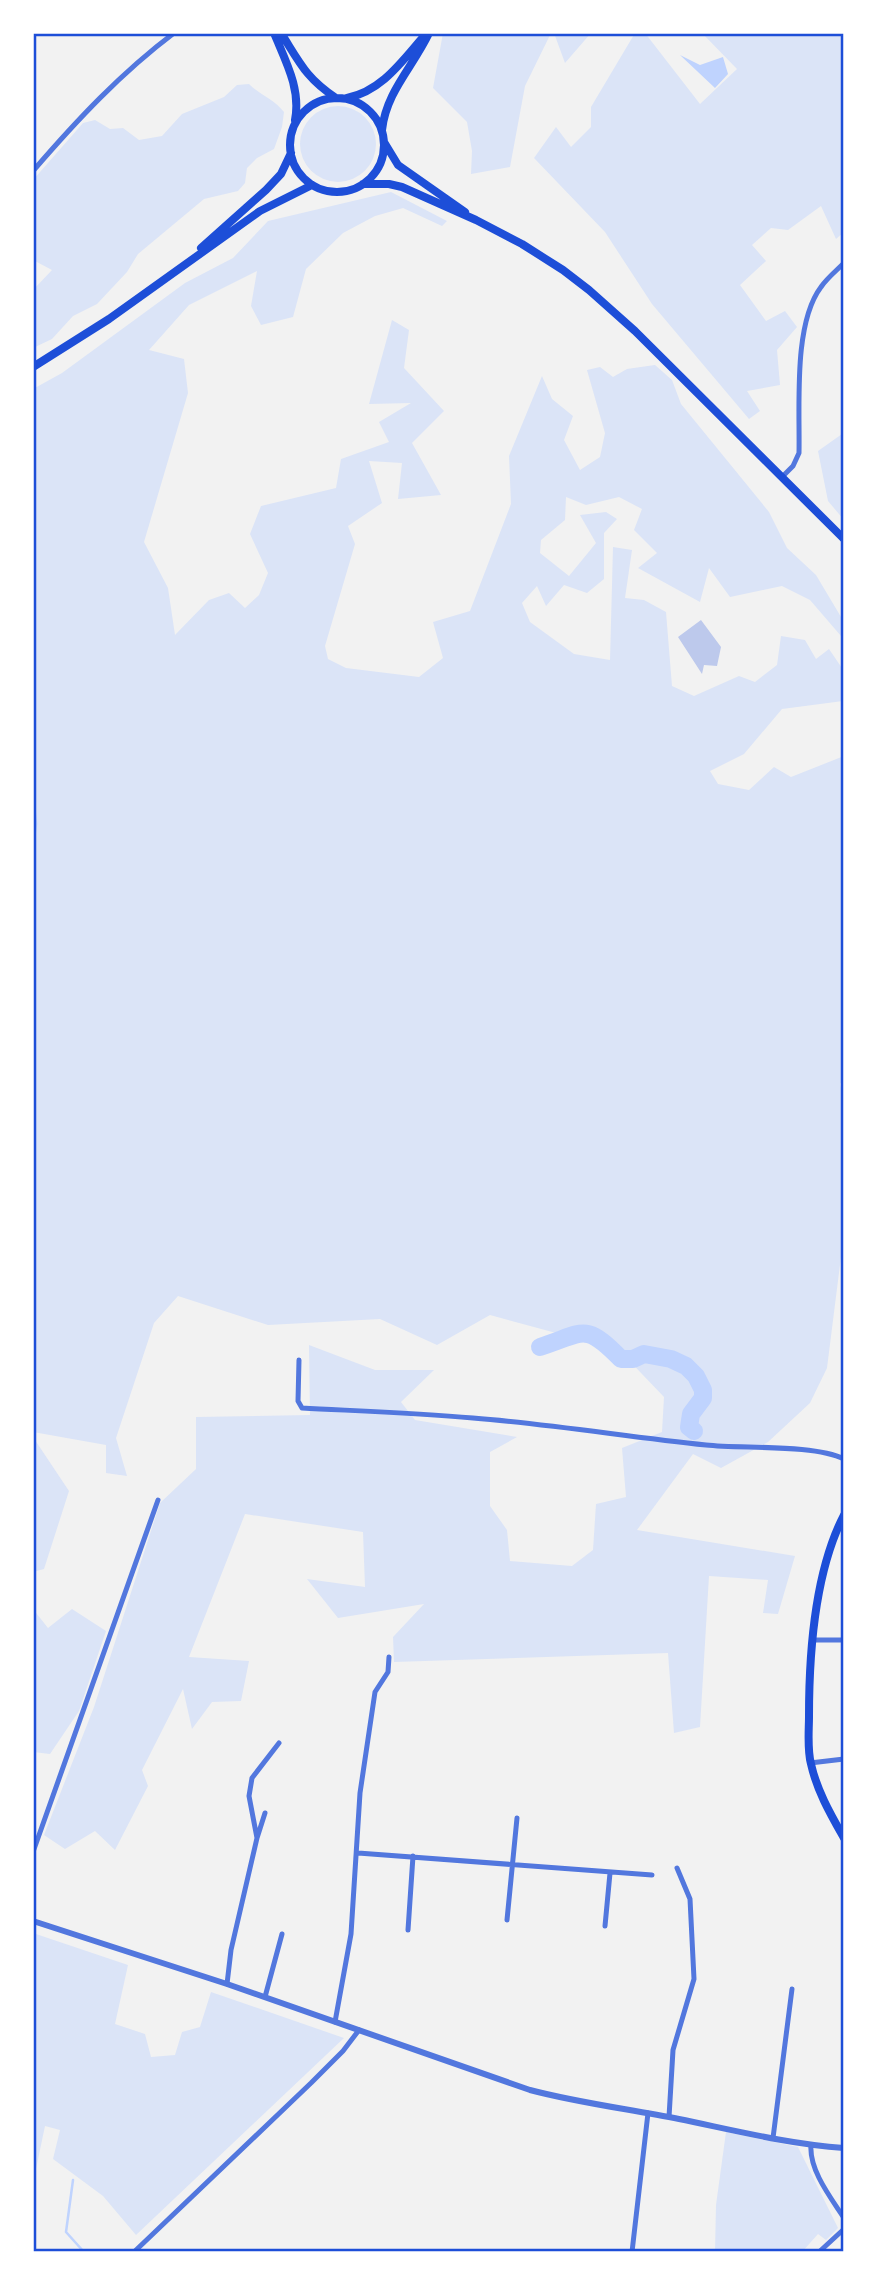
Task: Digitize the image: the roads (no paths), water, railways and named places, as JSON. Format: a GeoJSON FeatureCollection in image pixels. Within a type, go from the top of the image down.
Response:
{"type":"FeatureCollection","features":[{"type":"Feature","properties":{"kind":"main road"},"geometry":{"type":"LineString","coordinates":[[274,33],[296,88],[298,104],[290,139],[291,153],[302,176],[312,185],[338,192],[363,184],[375,172],[382,158],[382,130],[387,104],[419,55],[428,33]]}},
{"type":"Feature","properties":{"kind":"main road"},"geometry":{"type":"LineString","coordinates":[[281,33],[307,75],[317,85],[368,109],[382,130]]}},
{"type":"Feature","properties":{"kind":"main road"},"geometry":{"type":"LineString","coordinates":[[294,125],[301,114],[323,100],[360,95],[376,87],[428,33]]}},
{"type":"Feature","properties":{"kind":"main road"},"geometry":{"type":"LineString","coordinates":[[384,142],[398,165],[476,220]]}},
{"type":"Feature","properties":{"kind":"main road"},"geometry":{"type":"LineString","coordinates":[[181,267],[266,190],[281,174],[291,153]]}},
{"type":"Feature","properties":{"kind":"main road"},"geometry":{"type":"LineString","coordinates":[[363,184],[402,187],[476,220],[544,257],[589,290],[635,331],[844,539]]}},
{"type":"Feature","properties":{"kind":"main road"},"geometry":{"type":"LineString","coordinates":[[33,367],[109,319],[260,211],[312,185]]}},
{"type":"Feature","properties":{"kind":"main road"},"geometry":{"type":"LineString","coordinates":[[844,1515],[827,1557],[813,1640],[809,1702],[810,1763],[823,1798],[844,1839]]}},
{"type":"Feature","properties":{"kind":"street"},"geometry":{"type":"LineString","coordinates":[[33,171],[105,91],[142,57],[174,33]]}},
{"type":"Feature","properties":{"kind":"street"},"geometry":{"type":"LineString","coordinates":[[782,477],[793,466],[799,453],[802,345],[807,315],[820,288],[844,263]]}},
{"type":"Feature","properties":{"kind":"street"},"geometry":{"type":"LineString","coordinates":[[299,1360],[298,1401],[302,1408],[475,1418],[631,1434],[707,1446],[811,1451],[844,1459]]}},
{"type":"Feature","properties":{"kind":"street"},"geometry":{"type":"LineString","coordinates":[[33,1852],[158,1500]]}},
{"type":"Feature","properties":{"kind":"street"},"geometry":{"type":"LineString","coordinates":[[813,1640],[844,1640]]}},
{"type":"Feature","properties":{"kind":"street"},"geometry":{"type":"LineString","coordinates":[[335,2022],[351,1934],[360,1793],[375,1692],[388,1672],[389,1657]]}},
{"type":"Feature","properties":{"kind":"street"},"geometry":{"type":"LineString","coordinates":[[257,1838],[249,1796],[252,1778],[279,1743]]}},
{"type":"Feature","properties":{"kind":"street"},"geometry":{"type":"LineString","coordinates":[[810,1763],[844,1759]]}},
{"type":"Feature","properties":{"kind":"street"},"geometry":{"type":"LineString","coordinates":[[227,1984],[230,1950],[265,1813]]}},
{"type":"Feature","properties":{"kind":"street"},"geometry":{"type":"LineString","coordinates":[[507,1920],[517,1818]]}},
{"type":"Feature","properties":{"kind":"street"},"geometry":{"type":"LineString","coordinates":[[358,1853],[652,1875]]}},
{"type":"Feature","properties":{"kind":"street"},"geometry":{"type":"LineString","coordinates":[[408,1930],[413,1856]]}},
{"type":"Feature","properties":{"kind":"street"},"geometry":{"type":"LineString","coordinates":[[668,2117],[673,2050],[694,1979],[690,1899],[677,1868]]}},
{"type":"Feature","properties":{"kind":"street"},"geometry":{"type":"LineString","coordinates":[[605,1926],[610,1873]]}},
{"type":"Feature","properties":{"kind":"street"},"geometry":{"type":"LineString","coordinates":[[33,1921],[227,1984],[530,2090],[811,2146],[844,2148]]}},
{"type":"Feature","properties":{"kind":"street"},"geometry":{"type":"LineString","coordinates":[[265,1997],[282,1934]]}},
{"type":"Feature","properties":{"kind":"street"},"geometry":{"type":"LineString","coordinates":[[773,2137],[792,1989]]}},
{"type":"Feature","properties":{"kind":"street"},"geometry":{"type":"LineString","coordinates":[[134,2252],[319,2075],[359,2030]]}},
{"type":"Feature","properties":{"kind":"street"},"geometry":{"type":"LineString","coordinates":[[632,2252],[648,2113]]}},
{"type":"Feature","properties":{"kind":"street"},"geometry":{"type":"LineString","coordinates":[[811,2146],[810,2154],[825,2188],[844,2218]]}},
{"type":"Feature","properties":{"kind":"street"},"geometry":{"type":"LineString","coordinates":[[819,2252],[844,2229]]}},
{"type":"Feature","properties":{"kind":"water"},"geometry":{"type":"Polygon","coordinates":[[[680,55],[700,65],[723,57],[728,74],[715,88],[680,55]]]}},
{"type":"Feature","properties":{"kind":"waterway"},"geometry":{"type":"LineString","coordinates":[[33,796],[36,824],[33,845]]}},
{"type":"Feature","properties":{"kind":"waterway"},"geometry":{"type":"LineString","coordinates":[[540,1347],[583,1333],[599,1339],[621,1359],[633,1359],[644,1354],[671,1359],[686,1366],[696,1376],[703,1390],[703,1398],[691,1414],[689,1427],[694,1431]]}},
{"type":"Feature","properties":{"kind":"waterway"},"geometry":{"type":"LineString","coordinates":[[73,2180],[66,2232],[84,2252]]}}]}
